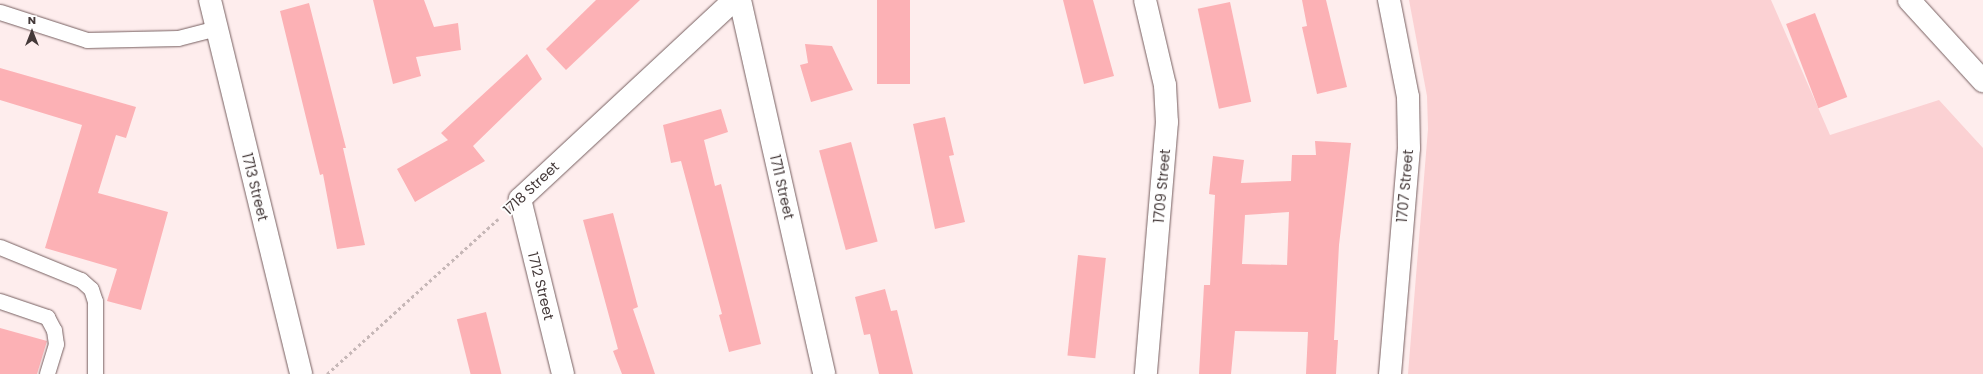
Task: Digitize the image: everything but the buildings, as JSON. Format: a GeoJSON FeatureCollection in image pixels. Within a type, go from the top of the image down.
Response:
{"type":"FeatureCollection","features":[{"type":"Feature","properties":{"kind":"street","name":"1713 Street"},"geometry":{"type":"LineString","coordinates":[[210,0],[301,374]]}},
{"type":"Feature","properties":{"kind":"street","name":"1718 Street"},"geometry":{"type":"LineString","coordinates":[[520,199],[734,0]]}},
{"type":"Feature","properties":{"kind":"street","name":"1711 Street"},"geometry":{"type":"LineString","coordinates":[[740,0],[824,374]]}},
{"type":"Feature","properties":{"kind":"street","name":"1709 Street"},"geometry":{"type":"LineString","coordinates":[[1146,0],[1165,85],[1167,122],[1146,374]]}},
{"type":"Feature","properties":{"kind":"street","name":"1707 Street"},"geometry":{"type":"LineString","coordinates":[[1389,0],[1408,96],[1409,148],[1390,374]]}},
{"type":"Feature","properties":{"kind":"street"},"geometry":{"type":"LineString","coordinates":[[1909,0],[1983,81]]}},
{"type":"Feature","properties":{"kind":"street","name":"1712 Street"},"geometry":{"type":"LineString","coordinates":[[520,199],[563,374]]}},
{"type":"Feature","properties":{"kind":"lane"},"geometry":{"type":"LineString","coordinates":[[0,12],[87,40],[178,38],[217,28]]}},
{"type":"Feature","properties":{"kind":"lane"},"geometry":{"type":"LineString","coordinates":[[0,247],[81,280],[91,288],[96,321],[95,374]]}},
{"type":"Feature","properties":{"kind":"lane"},"geometry":{"type":"LineString","coordinates":[[0,301],[47,318],[54,330],[56,344],[47,374]]}},
{"type":"Feature","properties":{"kind":"path","name":"1718 Street"},"geometry":{"type":"LineString","coordinates":[[326,374],[520,199]]}},
{"type":"Feature","properties":{"kind":"shaded area"},"geometry":{"type":"Polygon","coordinates":[[[1409,0],[1771,0],[1830,135],[1939,100],[1983,148],[1983,374],[1408,374],[1428,129],[1427,96],[1409,0]]]}}]}
